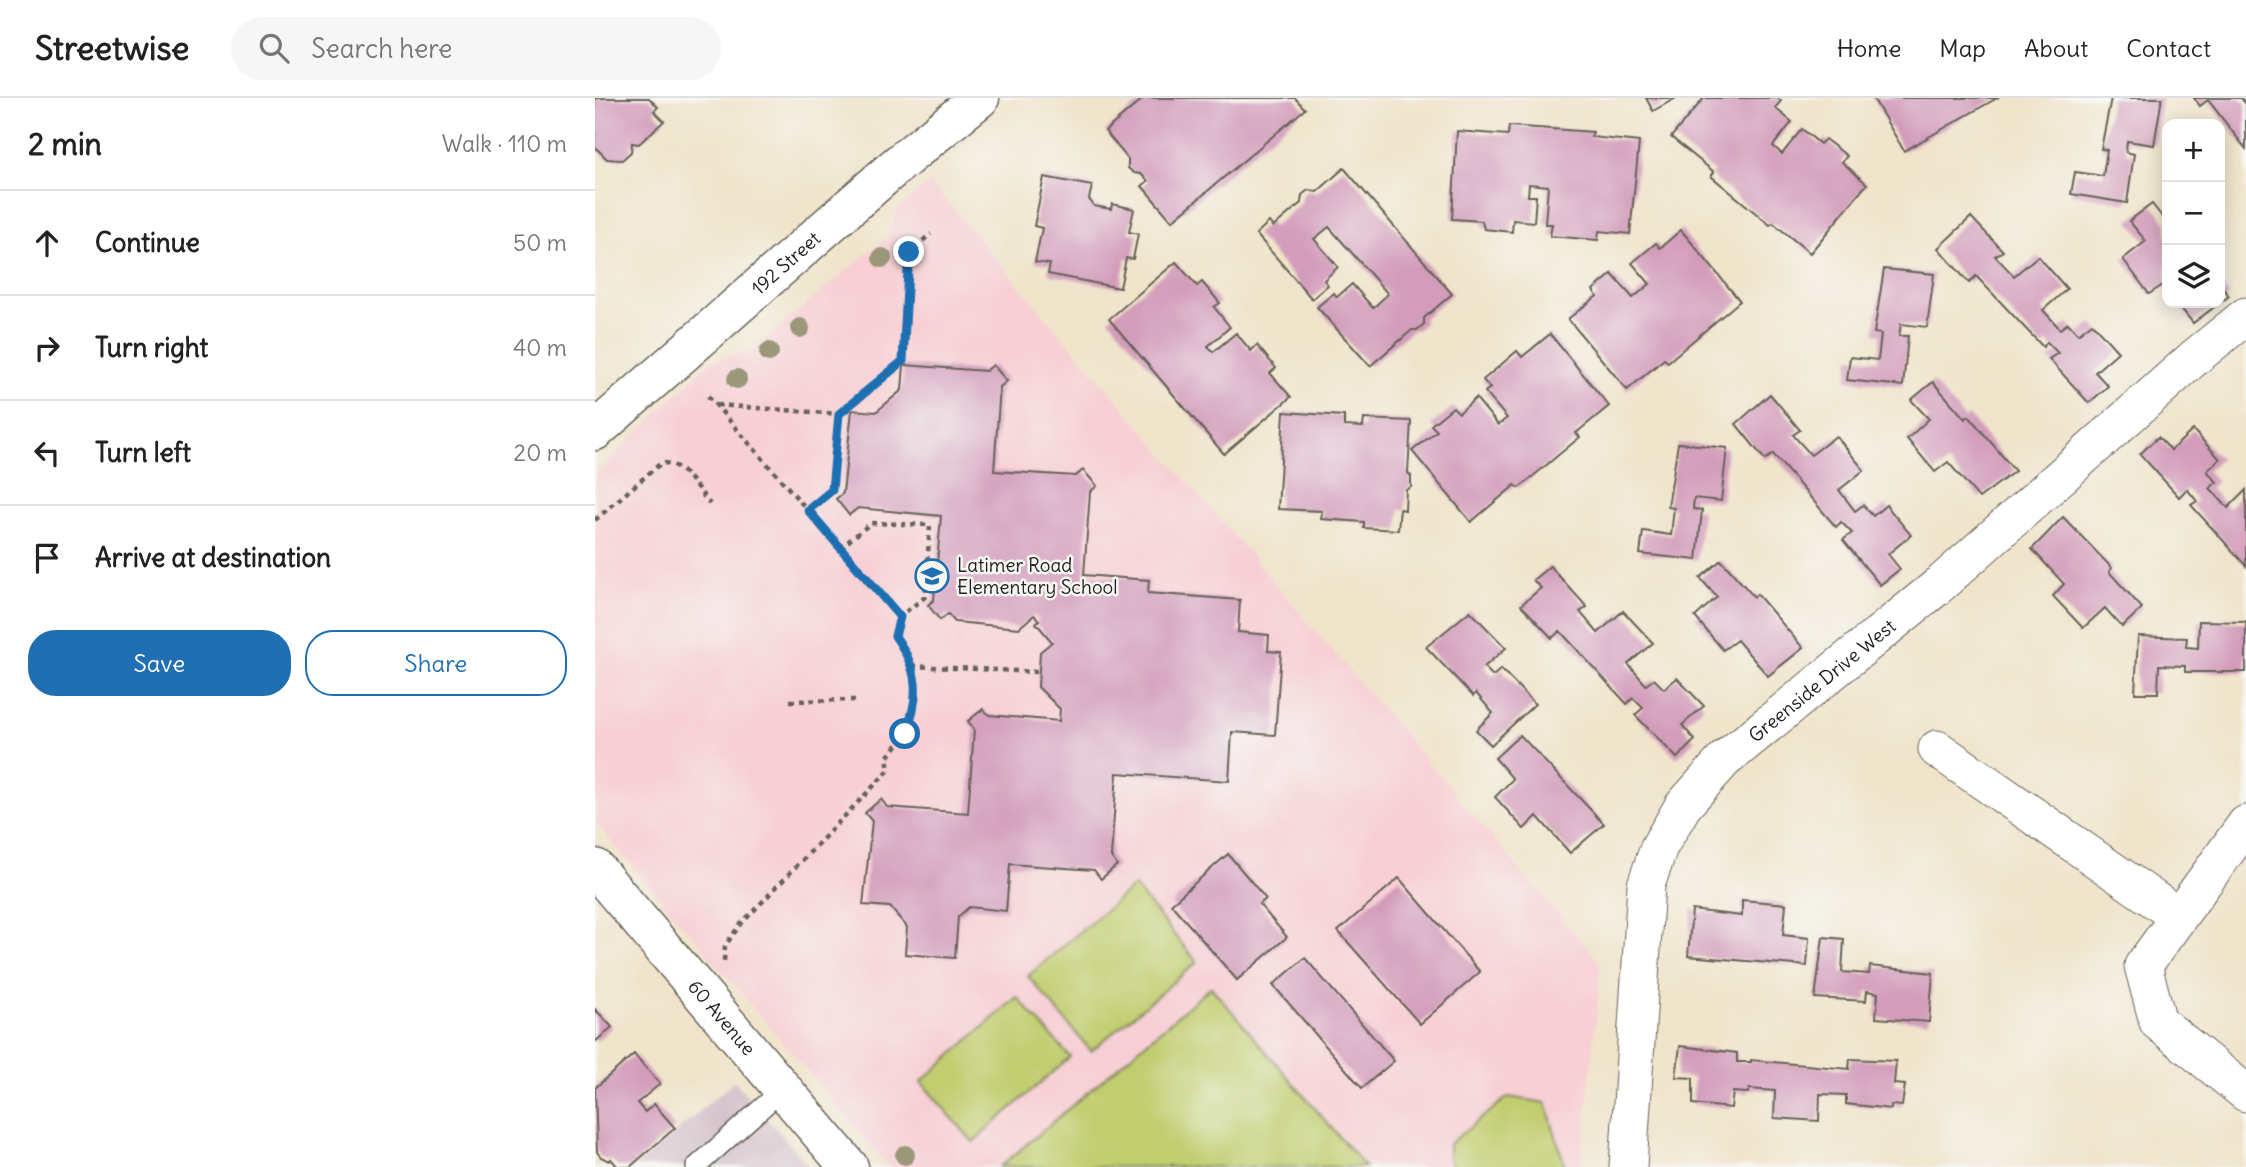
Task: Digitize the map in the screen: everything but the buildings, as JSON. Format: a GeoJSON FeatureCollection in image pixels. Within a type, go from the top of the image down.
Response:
{"type":"FeatureCollection","features":[{"type":"Feature","properties":{"kind":"main road","name":"192 Street"},"geometry":{"type":"LineString","coordinates":[[595,430],[895,166],[979,98]]}},
{"type":"Feature","properties":{"kind":"main road","name":"60 Avenue"},"geometry":{"type":"LineString","coordinates":[[595,869],[849,1167]]}},
{"type":"Feature","properties":{"kind":"street","name":"Greenside Drive West"},"geometry":{"type":"LineString","coordinates":[[1627,1167],[1646,885],[1659,847],[1683,806],[1724,760],[1937,587],[2194,358],[2246,316]]}},
{"type":"Feature","properties":{"kind":"street"},"geometry":{"type":"LineString","coordinates":[[1937,749],[2178,916]]}},
{"type":"Feature","properties":{"kind":"street"},"geometry":{"type":"LineString","coordinates":[[2246,824],[2143,967],[2158,1022],[2246,1093]]}},
{"type":"Feature","properties":{"kind":"lane"},"geometry":{"type":"LineString","coordinates":[[696,1167],[783,1089]]}},
{"type":"Feature","properties":{"kind":"path"},"geometry":{"type":"LineString","coordinates":[[716,405],[839,414],[903,361],[909,252],[931,234]]}},
{"type":"Feature","properties":{"kind":"path"},"geometry":{"type":"LineString","coordinates":[[708,396],[900,617]]}},
{"type":"Feature","properties":{"kind":"path"},"geometry":{"type":"LineString","coordinates":[[808,510],[832,490],[839,414]]}},
{"type":"Feature","properties":{"kind":"path"},"geometry":{"type":"LineString","coordinates":[[595,520],[661,463],[678,467],[710,504]]}},
{"type":"Feature","properties":{"kind":"path"},"geometry":{"type":"LineString","coordinates":[[724,961],[725,946],[739,926],[889,770],[887,757],[905,734],[912,717],[916,696],[912,666],[895,636],[900,617],[925,597],[930,525],[871,523],[840,548]]}},
{"type":"Feature","properties":{"kind":"path"},"geometry":{"type":"LineString","coordinates":[[912,666],[1039,671]]}},
{"type":"Feature","properties":{"kind":"path"},"geometry":{"type":"LineString","coordinates":[[906,697],[916,696]]}},
{"type":"Feature","properties":{"kind":"path"},"geometry":{"type":"LineString","coordinates":[[790,701],[855,700]]}},
{"type":"Feature","properties":{"kind":"shaded area","name":"Latimer Road Elementary School"},"geometry":{"type":"Polygon","coordinates":[[[930,182],[1601,964],[1581,1167],[889,1167],[595,822],[595,475],[711,361],[750,351],[888,236],[898,209],[930,182]]]}},
{"type":"Feature","properties":{"kind":"shaded area"},"geometry":{"type":"Polygon","coordinates":[[[734,1081],[809,1167],[636,1167],[734,1081]]]}},
{"type":"Feature","properties":{"kind":"green space"},"geometry":{"type":"Polygon","coordinates":[[[1134,886],[1197,962],[1091,1051],[1028,976],[1134,886]]]}},
{"type":"Feature","properties":{"kind":"green space"},"geometry":{"type":"Polygon","coordinates":[[[1211,987],[1365,1167],[1000,1167],[1211,987]]]}},
{"type":"Feature","properties":{"kind":"green space"},"geometry":{"type":"Polygon","coordinates":[[[1017,997],[1070,1057],[973,1142],[921,1082],[1017,997]]]}},
{"type":"Feature","properties":{"kind":"green space"},"geometry":{"type":"Polygon","coordinates":[[[1508,1097],[1546,1103],[1565,1167],[1454,1167],[1449,1160],[1449,1144],[1508,1097]]]}},
{"type":"Feature","properties":{"kind":"place","name":"Latimer Road Elementary School"},"geometry":{"type":"Point","coordinates":[932,576]}},
{"type":"Feature","properties":{"kind":"route"},"geometry":{"type":"LineString","coordinates":[[905,734],[916,700],[916,683],[905,650],[895,636],[900,617],[808,510],[832,490],[839,414],[903,361],[909,252]]}}]}
